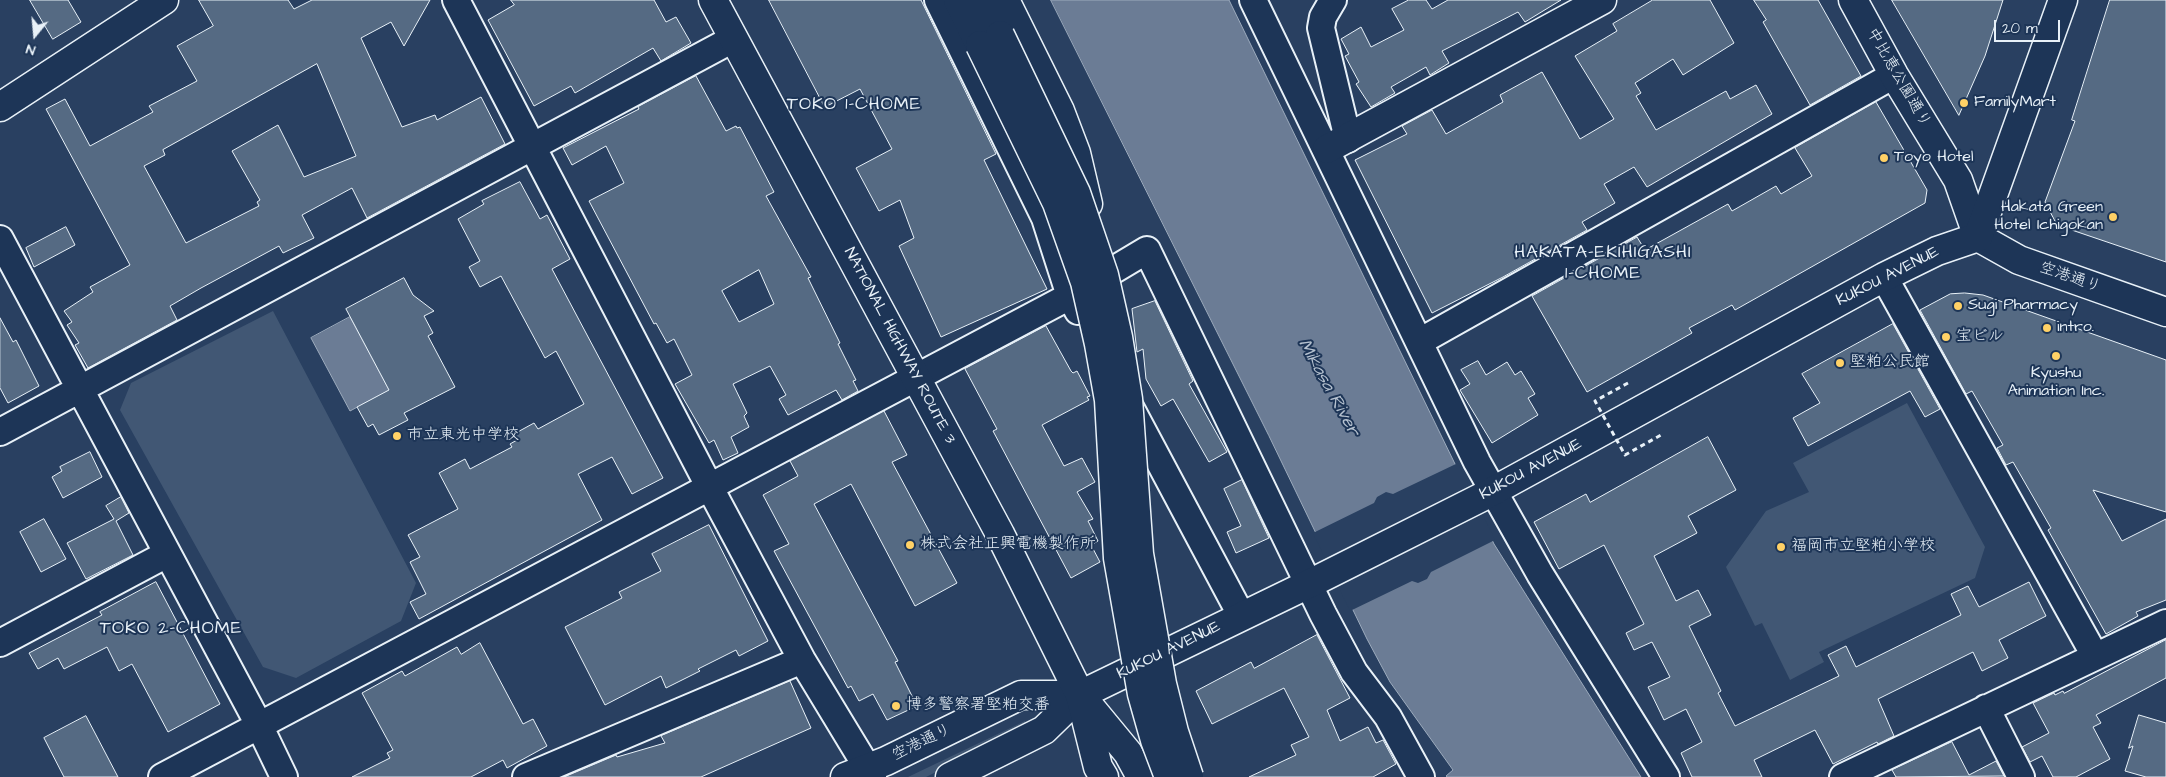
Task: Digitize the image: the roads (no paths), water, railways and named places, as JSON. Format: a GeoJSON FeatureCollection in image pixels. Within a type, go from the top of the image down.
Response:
{"type":"FeatureCollection","features":[{"type":"Feature","properties":{"kind":"main road"},"geometry":{"type":"LineString","coordinates":[[0,107],[164,0]]}},
{"type":"Feature","properties":{"kind":"main road","name":"NATIONAL HIGHWAY ROUTE 3"},"geometry":{"type":"LineString","coordinates":[[712,0],[1000,534],[1080,695],[1098,767],[1104,777]]}},
{"type":"Feature","properties":{"kind":"main road"},"geometry":{"type":"LineString","coordinates":[[958,0],[1057,203],[1085,282],[1108,400],[1118,558],[1142,694],[1155,740],[1169,777]]}},
{"type":"Feature","properties":{"kind":"main road"},"geometry":{"type":"LineString","coordinates":[[983,0],[1076,192],[1104,275]]}},
{"type":"Feature","properties":{"kind":"main road"},"geometry":{"type":"LineString","coordinates":[[1005,0],[1060,111],[1076,153],[1118,338],[1128,399],[1139,554],[1162,684],[1174,732],[1189,777]]}},
{"type":"Feature","properties":{"kind":"main road"},"geometry":{"type":"LineString","coordinates":[[1337,144],[1602,0]]}},
{"type":"Feature","properties":{"kind":"main road","name":"中比恵公園通り"},"geometry":{"type":"LineString","coordinates":[[1853,0],[1894,75],[1958,180],[1978,237]]}},
{"type":"Feature","properties":{"kind":"main road"},"geometry":{"type":"LineString","coordinates":[[1978,237],[2063,0]]}},
{"type":"Feature","properties":{"kind":"main road","name":"KUKOU AVENUE"},"geometry":{"type":"LineString","coordinates":[[1080,695],[1240,615],[1313,582],[1489,493],[1884,277],[1937,251],[1978,237]]}},
{"type":"Feature","properties":{"kind":"main road","name":"空港通り"},"geometry":{"type":"LineString","coordinates":[[1978,237],[2019,260],[2166,311]]}},
{"type":"Feature","properties":{"kind":"main road","name":"空港通り"},"geometry":{"type":"LineString","coordinates":[[862,774],[1021,695],[1080,695]]}},
{"type":"Feature","properties":{"kind":"main road"},"geometry":{"type":"LineString","coordinates":[[950,777],[1044,730],[1080,695]]}},
{"type":"Feature","properties":{"kind":"main road","name":"NATIONAL HIGHWAY ROUTE 3"},"geometry":{"type":"LineString","coordinates":[[1080,695],[1128,754],[1141,777]]}},
{"type":"Feature","properties":{"kind":"street"},"geometry":{"type":"LineString","coordinates":[[456,0],[709,486],[862,774]]}},
{"type":"Feature","properties":{"kind":"street"},"geometry":{"type":"LineString","coordinates":[[938,0],[1045,218],[1070,296],[1240,615]]}},
{"type":"Feature","properties":{"kind":"street"},"geometry":{"type":"LineString","coordinates":[[1253,0],[1337,144],[1419,342],[1477,462],[1489,493],[1666,777]]}},
{"type":"Feature","properties":{"kind":"street"},"geometry":{"type":"LineString","coordinates":[[1333,0],[1322,17],[1321,28],[1337,144]]}},
{"type":"Feature","properties":{"kind":"street"},"geometry":{"type":"LineString","coordinates":[[0,432],[733,39]]}},
{"type":"Feature","properties":{"kind":"street"},"geometry":{"type":"LineString","coordinates":[[1419,342],[1894,75]]}},
{"type":"Feature","properties":{"kind":"street"},"geometry":{"type":"LineString","coordinates":[[0,239],[259,725],[284,777]]}},
{"type":"Feature","properties":{"kind":"street"},"geometry":{"type":"LineString","coordinates":[[162,777],[1070,296],[1147,250],[1313,582],[1354,672],[1388,717],[1421,777]]}},
{"type":"Feature","properties":{"kind":"street"},"geometry":{"type":"LineString","coordinates":[[1884,277],[2095,656]]}},
{"type":"Feature","properties":{"kind":"street"},"geometry":{"type":"LineString","coordinates":[[0,643],[167,554]]}},
{"type":"Feature","properties":{"kind":"street"},"geometry":{"type":"LineString","coordinates":[[1843,777],[1880,769],[1986,708],[2166,623]]}},
{"type":"Feature","properties":{"kind":"street"},"geometry":{"type":"LineString","coordinates":[[526,777],[802,660]]}},
{"type":"Feature","properties":{"kind":"street"},"geometry":{"type":"LineString","coordinates":[[1986,708],[2021,777]]}},
{"type":"Feature","properties":{"kind":"water","name":"Mikasa River"},"geometry":{"type":"Polygon","coordinates":[[[1051,0],[1229,0],[1494,544],[1641,777],[1446,776],[1453,770],[1390,682],[1367,639],[1269,436],[1051,0]]]}},
{"type":"Feature","properties":{"kind":"water"},"geometry":{"type":"Polygon","coordinates":[[[350,317],[389,390],[350,411],[311,338],[350,317]]]}},
{"type":"Feature","properties":{"kind":"place","name":"FamilyMart"},"geometry":{"type":"Point","coordinates":[1964,103]}},
{"type":"Feature","properties":{"kind":"place","name":"Toyo Hotel"},"geometry":{"type":"Point","coordinates":[1884,158]}},
{"type":"Feature","properties":{"kind":"place","name":"Hakata Green Hotel Ichigokan"},"geometry":{"type":"Point","coordinates":[2113,217]}},
{"type":"Feature","properties":{"kind":"place","name":"Sugi Pharmacy"},"geometry":{"type":"Point","coordinates":[1958,306]}},
{"type":"Feature","properties":{"kind":"place","name":"intro."},"geometry":{"type":"Point","coordinates":[2047,328]}},
{"type":"Feature","properties":{"kind":"place","name":"宝ビル"},"geometry":{"type":"Point","coordinates":[1946,337]}},
{"type":"Feature","properties":{"kind":"place","name":"Kyushu Animation Inc."},"geometry":{"type":"Point","coordinates":[2056,356]}},
{"type":"Feature","properties":{"kind":"place","name":"堅粕公民館"},"geometry":{"type":"Point","coordinates":[1840,363]}},
{"type":"Feature","properties":{"kind":"place","name":"市立東光中学校"},"geometry":{"type":"Point","coordinates":[397,436]}},
{"type":"Feature","properties":{"kind":"place","name":"株式会社正興電機製作所"},"geometry":{"type":"Point","coordinates":[910,545]}},
{"type":"Feature","properties":{"kind":"place","name":"福岡市立堅粕小学校"},"geometry":{"type":"Point","coordinates":[1781,547]}},
{"type":"Feature","properties":{"kind":"place","name":"博多警察署堅粕交番"},"geometry":{"type":"Point","coordinates":[896,706]}},
{"type":"Feature","properties":{"kind":"district","name":"TOKO 1-CHOME"},"geometry":{"type":"Point","coordinates":[854,105]}},
{"type":"Feature","properties":{"kind":"district","name":"HAKATA-EKIHIGASHI 1-CHOME"},"geometry":{"type":"Point","coordinates":[1603,263]}},
{"type":"Feature","properties":{"kind":"district","name":"TOKO 2-CHOME"},"geometry":{"type":"Point","coordinates":[171,629]}}]}
